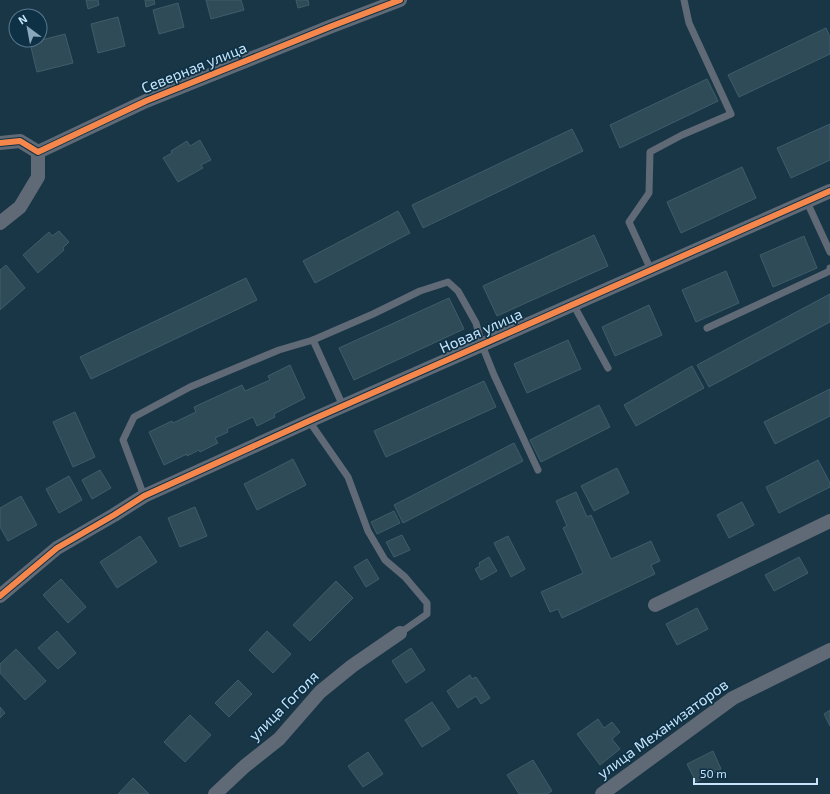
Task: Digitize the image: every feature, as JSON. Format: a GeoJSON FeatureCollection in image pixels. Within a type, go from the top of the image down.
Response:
{"type":"FeatureCollection","features":[{"type":"Feature","properties":{"kind":"street","name":"Северная улица"},"geometry":{"type":"LineString","coordinates":[[38,152],[146,101],[400,0]]}},
{"type":"Feature","properties":{"kind":"street"},"geometry":{"type":"LineString","coordinates":[[0,143],[20,141],[38,152],[38,178],[20,207],[0,223]]}},
{"type":"Feature","properties":{"kind":"street","name":"Новая улица"},"geometry":{"type":"LineString","coordinates":[[0,596],[57,548],[144,496],[308,421],[830,191]]}},
{"type":"Feature","properties":{"kind":"street"},"geometry":{"type":"LineString","coordinates":[[655,605],[830,521]]}},
{"type":"Feature","properties":{"kind":"street","name":"улица Гоголя"},"geometry":{"type":"LineString","coordinates":[[215,794],[245,766],[279,739],[320,692],[352,666],[400,632]]}},
{"type":"Feature","properties":{"kind":"street","name":"улица Механизаторов"},"geometry":{"type":"LineString","coordinates":[[602,794],[733,698],[830,650]]}},
{"type":"Feature","properties":{"kind":"lane"},"geometry":{"type":"LineString","coordinates":[[651,270],[629,222],[649,193],[650,152],[682,135],[731,114],[689,23],[684,0]]}},
{"type":"Feature","properties":{"kind":"lane"},"geometry":{"type":"LineString","coordinates":[[807,202],[830,252]]}},
{"type":"Feature","properties":{"kind":"lane"},"geometry":{"type":"LineString","coordinates":[[707,328],[830,271],[830,268]]}},
{"type":"Feature","properties":{"kind":"lane"},"geometry":{"type":"LineString","coordinates":[[144,496],[123,440],[134,417],[190,387],[279,350],[313,340],[373,314],[420,291],[448,282],[458,291],[476,323],[482,345],[494,375],[538,470]]}},
{"type":"Feature","properties":{"kind":"lane"},"geometry":{"type":"LineString","coordinates":[[573,304],[608,368]]}},
{"type":"Feature","properties":{"kind":"lane"},"geometry":{"type":"LineString","coordinates":[[313,340],[342,406]]}},
{"type":"Feature","properties":{"kind":"lane"},"geometry":{"type":"LineString","coordinates":[[308,421],[348,477],[368,531],[385,560],[405,577],[427,603],[427,614],[400,632]]}},
{"type":"Feature","properties":{"kind":"building"},"geometry":{"type":"Polygon","coordinates":[[[86,0],[98,0],[99,5],[88,9],[86,0]]]}},
{"type":"Feature","properties":{"kind":"building"},"geometry":{"type":"Polygon","coordinates":[[[145,0],[154,0],[155,4],[146,7],[145,0]]]}},
{"type":"Feature","properties":{"kind":"building"},"geometry":{"type":"Polygon","coordinates":[[[206,0],[241,0],[244,10],[211,19],[206,0]]]}},
{"type":"Feature","properties":{"kind":"building"},"geometry":{"type":"Polygon","coordinates":[[[296,0],[308,0],[309,5],[298,8],[296,0]]]}},
{"type":"Feature","properties":{"kind":"building"},"geometry":{"type":"Polygon","coordinates":[[[178,3],[184,27],[159,34],[153,10],[178,3]]]}},
{"type":"Feature","properties":{"kind":"building"},"geometry":{"type":"Polygon","coordinates":[[[118,17],[125,46],[98,53],[91,24],[118,17]]]}},
{"type":"Feature","properties":{"kind":"building"},"geometry":{"type":"Polygon","coordinates":[[[826,28],[830,37],[830,54],[739,97],[728,75],[826,28]]]}},
{"type":"Feature","properties":{"kind":"building"},"geometry":{"type":"Polygon","coordinates":[[[65,34],[73,63],[37,72],[31,48],[48,48],[48,38],[65,34]]]}},
{"type":"Feature","properties":{"kind":"building"},"geometry":{"type":"Polygon","coordinates":[[[707,79],[718,101],[620,148],[610,125],[707,79]]]}},
{"type":"Feature","properties":{"kind":"building"},"geometry":{"type":"Polygon","coordinates":[[[830,124],[830,160],[791,178],[777,148],[830,124]]]}},
{"type":"Feature","properties":{"kind":"building"},"geometry":{"type":"Polygon","coordinates":[[[572,129],[583,151],[423,228],[412,205],[572,129]]]}},
{"type":"Feature","properties":{"kind":"building"},"geometry":{"type":"Polygon","coordinates":[[[200,140],[211,160],[201,165],[203,168],[178,182],[163,158],[187,141],[190,146],[200,140]]]}},
{"type":"Feature","properties":{"kind":"building"},"geometry":{"type":"Polygon","coordinates":[[[742,167],[756,198],[681,233],[667,202],[742,167]]]}},
{"type":"Feature","properties":{"kind":"building"},"geometry":{"type":"Polygon","coordinates":[[[398,211],[410,233],[315,283],[303,261],[398,211]]]}},
{"type":"Feature","properties":{"kind":"building"},"geometry":{"type":"Polygon","coordinates":[[[59,231],[69,242],[63,248],[64,250],[38,273],[23,255],[49,232],[52,236],[59,231]]]}},
{"type":"Feature","properties":{"kind":"building"},"geometry":{"type":"Polygon","coordinates":[[[594,235],[608,266],[497,316],[483,286],[594,235]]]}},
{"type":"Feature","properties":{"kind":"building"},"geometry":{"type":"Polygon","coordinates":[[[804,236],[817,268],[773,287],[760,255],[804,236]]]}},
{"type":"Feature","properties":{"kind":"building"},"geometry":{"type":"Polygon","coordinates":[[[6,265],[25,288],[0,310],[0,270],[6,265]]]}},
{"type":"Feature","properties":{"kind":"building"},"geometry":{"type":"Polygon","coordinates":[[[726,271],[739,303],[696,322],[682,290],[726,271]]]}},
{"type":"Feature","properties":{"kind":"building"},"geometry":{"type":"Polygon","coordinates":[[[246,278],[257,300],[91,379],[80,357],[246,278]]]}},
{"type":"Feature","properties":{"kind":"building"},"geometry":{"type":"Polygon","coordinates":[[[830,294],[830,322],[709,387],[697,365],[830,294]]]}},
{"type":"Feature","properties":{"kind":"building"},"geometry":{"type":"Polygon","coordinates":[[[449,298],[464,329],[354,380],[339,348],[449,298]]]}},
{"type":"Feature","properties":{"kind":"building"},"geometry":{"type":"Polygon","coordinates":[[[649,305],[662,335],[615,356],[602,327],[649,305]]]}},
{"type":"Feature","properties":{"kind":"building"},"geometry":{"type":"Polygon","coordinates":[[[568,340],[581,369],[527,393],[514,364],[568,340]]]}},
{"type":"Feature","properties":{"kind":"building"},"geometry":{"type":"Polygon","coordinates":[[[290,365],[305,398],[274,414],[275,417],[257,426],[253,417],[227,429],[228,432],[215,438],[218,443],[200,452],[199,450],[187,456],[187,454],[164,465],[149,432],[196,412],[194,407],[242,385],[245,391],[270,380],[268,376],[290,365]]]}},
{"type":"Feature","properties":{"kind":"building"},"geometry":{"type":"Polygon","coordinates":[[[692,366],[704,388],[636,426],[624,405],[692,366]]]}},
{"type":"Feature","properties":{"kind":"building"},"geometry":{"type":"Polygon","coordinates":[[[484,381],[496,407],[386,457],[374,431],[484,381]]]}},
{"type":"Feature","properties":{"kind":"building"},"geometry":{"type":"Polygon","coordinates":[[[830,389],[830,416],[775,444],[764,422],[830,389]]]}},
{"type":"Feature","properties":{"kind":"building"},"geometry":{"type":"Polygon","coordinates":[[[599,405],[610,427],[541,462],[530,440],[599,405]]]}},
{"type":"Feature","properties":{"kind":"building"},"geometry":{"type":"Polygon","coordinates":[[[75,412],[95,457],[73,467],[53,422],[75,412]]]}},
{"type":"Feature","properties":{"kind":"building"},"geometry":{"type":"Polygon","coordinates":[[[514,443],[523,461],[403,523],[394,505],[514,443]]]}},
{"type":"Feature","properties":{"kind":"building"},"geometry":{"type":"Polygon","coordinates":[[[293,459],[306,485],[257,510],[244,484],[293,459]]]}},
{"type":"Feature","properties":{"kind":"building"},"geometry":{"type":"Polygon","coordinates":[[[818,460],[830,483],[830,487],[779,513],[766,487],[818,460]]]}},
{"type":"Feature","properties":{"kind":"building"},"geometry":{"type":"Polygon","coordinates":[[[617,468],[629,493],[594,511],[581,486],[617,468]]]}},
{"type":"Feature","properties":{"kind":"building"},"geometry":{"type":"Polygon","coordinates":[[[100,470],[111,488],[92,499],[82,480],[100,470]]]}},
{"type":"Feature","properties":{"kind":"building"},"geometry":{"type":"Polygon","coordinates":[[[69,476],[82,500],[59,513],[46,489],[69,476]]]}},
{"type":"Feature","properties":{"kind":"building"},"geometry":{"type":"Polygon","coordinates":[[[576,492],[587,517],[591,515],[611,559],[651,541],[660,561],[651,565],[655,574],[562,618],[558,609],[550,612],[541,592],[583,573],[563,528],[567,526],[556,501],[576,492]]]}},
{"type":"Feature","properties":{"kind":"building"},"geometry":{"type":"Polygon","coordinates":[[[21,496],[37,525],[8,541],[0,527],[0,508],[21,496]]]}},
{"type":"Feature","properties":{"kind":"building"},"geometry":{"type":"Polygon","coordinates":[[[742,502],[754,525],[729,538],[717,515],[742,502]]]}},
{"type":"Feature","properties":{"kind":"building"},"geometry":{"type":"Polygon","coordinates":[[[195,507],[207,536],[180,547],[168,518],[195,507]]]}},
{"type":"Feature","properties":{"kind":"building"},"geometry":{"type":"Polygon","coordinates":[[[394,511],[400,523],[377,534],[371,522],[394,511]]]}},
{"type":"Feature","properties":{"kind":"building"},"geometry":{"type":"Polygon","coordinates":[[[402,535],[410,550],[394,557],[386,542],[402,535]]]}},
{"type":"Feature","properties":{"kind":"building"},"geometry":{"type":"Polygon","coordinates":[[[140,536],[157,562],[117,588],[100,562],[140,536]]]}},
{"type":"Feature","properties":{"kind":"building"},"geometry":{"type":"Polygon","coordinates":[[[508,536],[525,569],[511,577],[494,543],[508,536]]]}},
{"type":"Feature","properties":{"kind":"building"},"geometry":{"type":"Polygon","coordinates":[[[489,557],[497,571],[481,580],[475,569],[480,566],[479,563],[489,557]]]}},
{"type":"Feature","properties":{"kind":"building"},"geometry":{"type":"Polygon","coordinates":[[[799,557],[808,573],[774,591],[765,575],[799,557]]]}},
{"type":"Feature","properties":{"kind":"building"},"geometry":{"type":"Polygon","coordinates":[[[367,559],[379,579],[366,587],[354,567],[367,559]]]}},
{"type":"Feature","properties":{"kind":"building"},"geometry":{"type":"Polygon","coordinates":[[[61,579],[86,607],[68,623],[43,595],[61,579]]]}},
{"type":"Feature","properties":{"kind":"building"},"geometry":{"type":"Polygon","coordinates":[[[336,581],[353,598],[310,641],[293,625],[336,581]]]}},
{"type":"Feature","properties":{"kind":"building"},"geometry":{"type":"Polygon","coordinates":[[[697,608],[708,629],[677,645],[666,624],[697,608]]]}},
{"type":"Feature","properties":{"kind":"building"},"geometry":{"type":"Polygon","coordinates":[[[57,631],[76,653],[58,669],[38,648],[57,631]]]}},
{"type":"Feature","properties":{"kind":"building"},"geometry":{"type":"Polygon","coordinates":[[[267,631],[291,654],[273,673],[249,650],[267,631]]]}},
{"type":"Feature","properties":{"kind":"building"},"geometry":{"type":"Polygon","coordinates":[[[411,648],[425,670],[406,683],[392,661],[411,648]]]}},
{"type":"Feature","properties":{"kind":"building"},"geometry":{"type":"Polygon","coordinates":[[[16,649],[46,681],[25,700],[0,673],[0,664],[16,649]]]}},
{"type":"Feature","properties":{"kind":"building"},"geometry":{"type":"Polygon","coordinates":[[[470,675],[472,679],[476,677],[490,698],[481,704],[476,696],[458,708],[447,691],[470,675]]]}},
{"type":"Feature","properties":{"kind":"building"},"geometry":{"type":"Polygon","coordinates":[[[238,680],[252,694],[229,717],[215,703],[238,680]]]}},
{"type":"Feature","properties":{"kind":"building"},"geometry":{"type":"Polygon","coordinates":[[[432,702],[450,729],[422,747],[405,720],[432,702]]]}},
{"type":"Feature","properties":{"kind":"building"},"geometry":{"type":"Polygon","coordinates":[[[0,707],[5,713],[0,718],[0,707]]]}},
{"type":"Feature","properties":{"kind":"building"},"geometry":{"type":"Polygon","coordinates":[[[830,710],[830,726],[824,714],[830,710]]]}},
{"type":"Feature","properties":{"kind":"building"},"geometry":{"type":"Polygon","coordinates":[[[190,715],[211,735],[185,762],[164,742],[190,715]]]}},
{"type":"Feature","properties":{"kind":"building"},"geometry":{"type":"Polygon","coordinates":[[[598,719],[604,728],[612,722],[620,732],[612,739],[620,749],[600,765],[577,734],[598,719]]]}},
{"type":"Feature","properties":{"kind":"building"},"geometry":{"type":"Polygon","coordinates":[[[713,751],[721,769],[696,782],[687,764],[713,751]]]}},
{"type":"Feature","properties":{"kind":"building"},"geometry":{"type":"Polygon","coordinates":[[[368,752],[383,774],[363,787],[348,766],[368,752]]]}},
{"type":"Feature","properties":{"kind":"building"},"geometry":{"type":"Polygon","coordinates":[[[533,760],[552,791],[547,794],[519,794],[507,775],[533,760]]]}},
{"type":"Feature","properties":{"kind":"building"},"geometry":{"type":"Polygon","coordinates":[[[133,778],[149,794],[118,794],[133,778]]]}},
{"type":"Feature","properties":{"kind":"cycle path"},"geometry":{"type":"LineString","coordinates":[[0,143],[20,141],[38,152],[146,101],[400,0]]}},
{"type":"Feature","properties":{"kind":"cycle path"},"geometry":{"type":"LineString","coordinates":[[0,596],[57,548],[144,496],[309,421],[830,191]]}}]}
